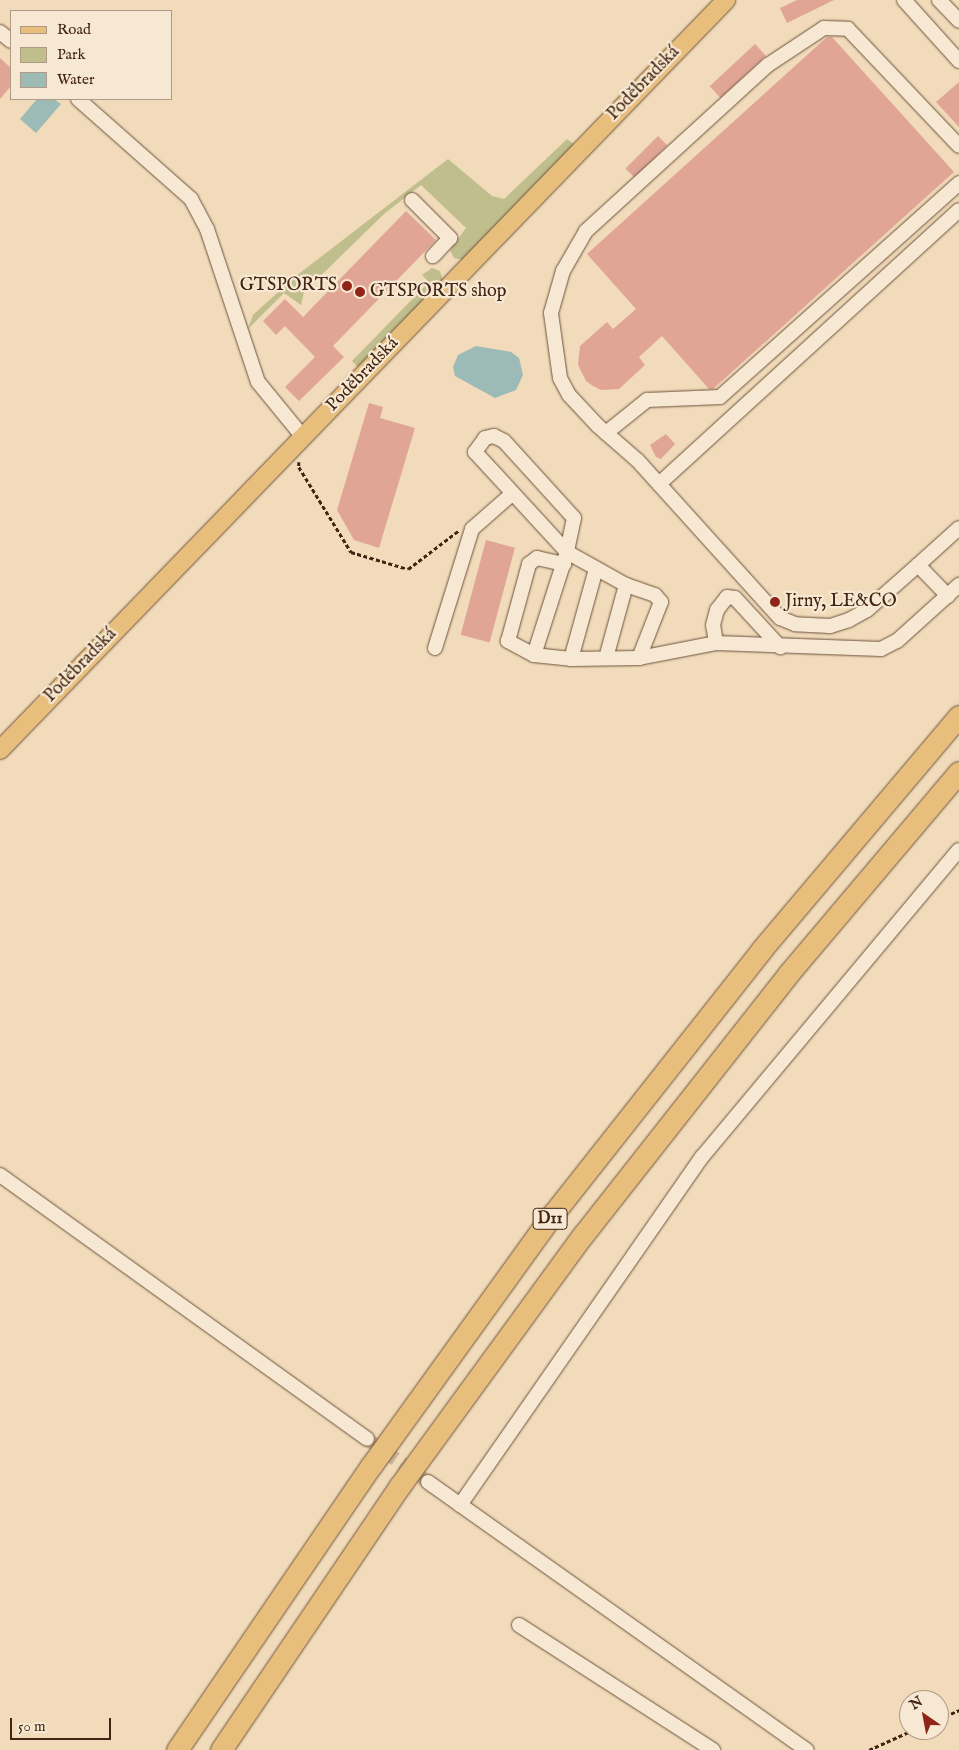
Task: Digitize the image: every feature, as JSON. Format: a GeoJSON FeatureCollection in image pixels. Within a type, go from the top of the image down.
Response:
{"type":"FeatureCollection","features":[{"type":"Feature","properties":{"kind":"highway","name":"D11"},"geometry":{"type":"LineString","coordinates":[[177,1750],[371,1466],[553,1214],[762,949],[959,716]]}},
{"type":"Feature","properties":{"kind":"highway","name":"D11"},"geometry":{"type":"LineString","coordinates":[[221,1750],[399,1487],[622,1183],[788,973],[959,772]]}},
{"type":"Feature","properties":{"kind":"main road","name":"Poděbradská"},"geometry":{"type":"LineString","coordinates":[[0,750],[726,0]]}},
{"type":"Feature","properties":{"kind":"street"},"geometry":{"type":"LineString","coordinates":[[904,0],[959,61]]}},
{"type":"Feature","properties":{"kind":"street"},"geometry":{"type":"LineString","coordinates":[[939,0],[959,22]]}},
{"type":"Feature","properties":{"kind":"street"},"geometry":{"type":"LineString","coordinates":[[959,146],[848,29],[824,28],[768,66],[586,231],[563,271],[551,313],[560,378],[569,395],[659,484],[780,618],[795,624],[830,626],[849,620],[867,610],[959,528]]}},
{"type":"Feature","properties":{"kind":"street"},"geometry":{"type":"LineString","coordinates":[[0,32],[10,41]]}},
{"type":"Feature","properties":{"kind":"street"},"geometry":{"type":"LineString","coordinates":[[79,100],[180,187],[195,206],[207,229],[258,382],[303,437]]}},
{"type":"Feature","properties":{"kind":"street"},"geometry":{"type":"LineString","coordinates":[[606,433],[647,400],[720,396],[959,183]]}},
{"type":"Feature","properties":{"kind":"street"},"geometry":{"type":"LineString","coordinates":[[412,200],[450,238],[433,256]]}},
{"type":"Feature","properties":{"kind":"street"},"geometry":{"type":"LineString","coordinates":[[659,484],[959,210]]}},
{"type":"Feature","properties":{"kind":"street"},"geometry":{"type":"LineString","coordinates":[[534,655],[566,558],[574,518],[504,441],[494,436],[486,438],[475,452],[566,558]]}},
{"type":"Feature","properties":{"kind":"street"},"geometry":{"type":"LineString","coordinates":[[435,648],[472,529],[512,494]]}},
{"type":"Feature","properties":{"kind":"street"},"geometry":{"type":"LineString","coordinates":[[639,658],[660,602],[655,595],[626,585],[596,569],[566,558],[537,558],[528,564],[508,641],[534,655],[572,659],[639,658],[716,643],[780,647],[881,649],[897,641],[959,585]]}},
{"type":"Feature","properties":{"kind":"street"},"geometry":{"type":"LineString","coordinates":[[918,564],[948,596]]}},
{"type":"Feature","properties":{"kind":"street"},"geometry":{"type":"LineString","coordinates":[[572,659],[596,569]]}},
{"type":"Feature","properties":{"kind":"street"},"geometry":{"type":"LineString","coordinates":[[606,658],[626,585]]}},
{"type":"Feature","properties":{"kind":"street"},"geometry":{"type":"LineString","coordinates":[[716,643],[713,625],[717,610],[727,597],[736,598],[780,647]]}},
{"type":"Feature","properties":{"kind":"street"},"geometry":{"type":"LineString","coordinates":[[460,1505],[702,1158],[959,850]]}},
{"type":"Feature","properties":{"kind":"street"},"geometry":{"type":"LineString","coordinates":[[0,1175],[367,1439]]}},
{"type":"Feature","properties":{"kind":"street"},"geometry":{"type":"LineString","coordinates":[[428,1482],[807,1750]]}},
{"type":"Feature","properties":{"kind":"street"},"geometry":{"type":"LineString","coordinates":[[519,1624],[713,1750]]}},
{"type":"Feature","properties":{"kind":"path"},"geometry":{"type":"LineString","coordinates":[[303,437],[299,467],[350,552],[408,569],[456,532],[472,529]]}},
{"type":"Feature","properties":{"kind":"path"},"geometry":{"type":"LineString","coordinates":[[870,1750],[899,1737]]}},
{"type":"Feature","properties":{"kind":"green space"},"geometry":{"type":"Polygon","coordinates":[[[567,139],[575,145],[464,260],[454,258],[450,250],[466,228],[421,185],[384,214],[304,292],[301,305],[284,293],[248,329],[253,315],[296,276],[448,159],[492,196],[504,199],[567,139]]]}},
{"type":"Feature","properties":{"kind":"green space"},"geometry":{"type":"Polygon","coordinates":[[[432,268],[440,271],[443,281],[359,368],[352,361],[429,282],[422,275],[432,268]]]}},
{"type":"Feature","properties":{"kind":"water"},"geometry":{"type":"Polygon","coordinates":[[[36,100],[55,100],[61,104],[36,133],[20,119],[36,100]]]}},
{"type":"Feature","properties":{"kind":"water"},"geometry":{"type":"Polygon","coordinates":[[[476,346],[511,352],[519,358],[523,375],[516,390],[495,398],[455,376],[453,367],[458,355],[476,346]]]}},
{"type":"Feature","properties":{"kind":"building"},"geometry":{"type":"Polygon","coordinates":[[[797,0],[834,0],[787,23],[780,8],[797,0]]]}},
{"type":"Feature","properties":{"kind":"building"},"geometry":{"type":"Polygon","coordinates":[[[827,37],[832,37],[954,172],[713,389],[709,389],[662,336],[639,357],[645,365],[619,389],[601,390],[593,386],[586,381],[578,365],[580,346],[607,322],[613,329],[636,309],[587,254],[827,37]]]}},
{"type":"Feature","properties":{"kind":"building"},"geometry":{"type":"Polygon","coordinates":[[[755,44],[766,56],[721,98],[710,86],[755,44]]]}},
{"type":"Feature","properties":{"kind":"building"},"geometry":{"type":"Polygon","coordinates":[[[0,58],[10,67],[10,87],[0,99],[0,58]]]}},
{"type":"Feature","properties":{"kind":"building"},"geometry":{"type":"Polygon","coordinates":[[[959,82],[959,127],[936,102],[959,82]]]}},
{"type":"Feature","properties":{"kind":"building"},"geometry":{"type":"Polygon","coordinates":[[[658,136],[667,145],[635,178],[625,169],[658,136]]]}},
{"type":"Feature","properties":{"kind":"building"},"geometry":{"type":"Polygon","coordinates":[[[406,211],[436,240],[333,346],[344,357],[299,401],[285,387],[315,357],[285,326],[276,335],[263,321],[285,299],[303,317],[406,211]]]}},
{"type":"Feature","properties":{"kind":"building"},"geometry":{"type":"Polygon","coordinates":[[[369,403],[383,407],[380,418],[415,428],[379,548],[354,540],[337,510],[369,403]]]}},
{"type":"Feature","properties":{"kind":"building"},"geometry":{"type":"Polygon","coordinates":[[[666,434],[675,444],[661,459],[656,457],[650,445],[666,434]]]}},
{"type":"Feature","properties":{"kind":"building"},"geometry":{"type":"Polygon","coordinates":[[[486,540],[515,548],[490,642],[461,635],[486,540]]]}},
{"type":"Feature","properties":{"kind":"tunnel"},"geometry":{"type":"LineString","coordinates":[[367,1439],[428,1482]]}},
{"type":"Feature","properties":{"kind":"place","name":"GTSPORTS"},"geometry":{"type":"Point","coordinates":[347,286]}},
{"type":"Feature","properties":{"kind":"place","name":"GTSPORTS shop"},"geometry":{"type":"Point","coordinates":[360,292]}},
{"type":"Feature","properties":{"kind":"place","name":"Jirny, LE&CO"},"geometry":{"type":"Point","coordinates":[775,602]}}]}
